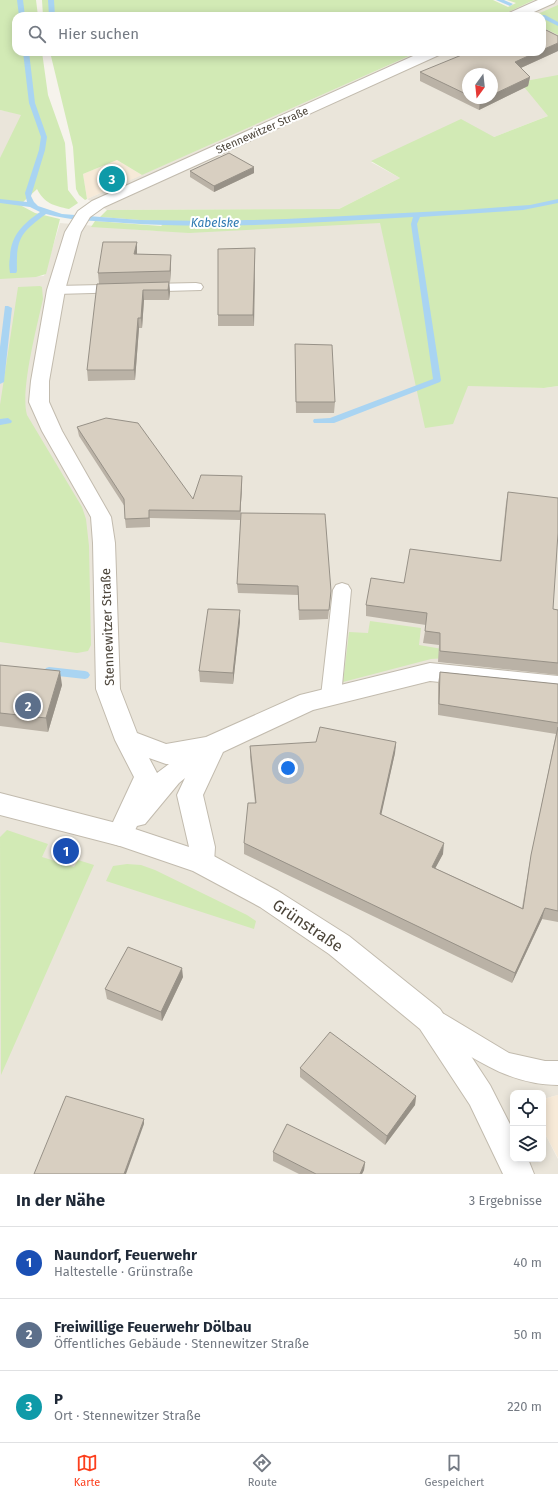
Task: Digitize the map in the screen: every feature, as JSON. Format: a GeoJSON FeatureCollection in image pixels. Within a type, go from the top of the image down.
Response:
{"type":"FeatureCollection","features":[{"type":"Feature","properties":{"kind":"street"},"geometry":{"type":"LineString","coordinates":[[523,12],[549,0]]}},
{"type":"Feature","properties":{"kind":"street","name":"Stennewitzer Straße"},"geometry":{"type":"LineString","coordinates":[[120,835],[147,777],[127,740],[108,689],[104,542],[101,517],[52,431],[39,402],[40,381],[56,290],[76,225],[89,209],[425,56]]}},
{"type":"Feature","properties":{"kind":"street"},"geometry":{"type":"LineString","coordinates":[[120,835],[170,776],[213,745],[308,702],[430,672],[558,685]]}},
{"type":"Feature","properties":{"kind":"street"},"geometry":{"type":"LineString","coordinates":[[127,740],[166,754],[213,745]]}},
{"type":"Feature","properties":{"kind":"street"},"geometry":{"type":"LineString","coordinates":[[201,862],[202,847],[190,795],[213,745]]}},
{"type":"Feature","properties":{"kind":"street","name":"Grünstraße"},"geometry":{"type":"LineString","coordinates":[[0,804],[120,835],[201,862],[269,899],[339,945],[430,1019],[480,1095],[518,1174]]}},
{"type":"Feature","properties":{"kind":"lane"},"geometry":{"type":"LineString","coordinates":[[56,290],[196,287]]}},
{"type":"Feature","properties":{"kind":"lane"},"geometry":{"type":"LineString","coordinates":[[331,696],[342,590]]}},
{"type":"Feature","properties":{"kind":"lane"},"geometry":{"type":"LineString","coordinates":[[430,1019],[504,1063],[545,1073],[558,1073]]}},
{"type":"Feature","properties":{"kind":"shaded area"},"geometry":{"type":"Polygon","coordinates":[[[534,0],[558,0],[558,112],[494,137],[371,162],[400,178],[339,209],[107,210],[87,199],[409,56],[546,56],[546,12],[508,12],[534,0]]]}},
{"type":"Feature","properties":{"kind":"shaded area"},"geometry":{"type":"Polygon","coordinates":[[[0,110],[32,116],[0,276],[0,110]]]}},
{"type":"Feature","properties":{"kind":"shaded area"},"geometry":{"type":"Polygon","coordinates":[[[117,160],[142,175],[87,199],[83,174],[117,160]]]}},
{"type":"Feature","properties":{"kind":"shaded area"},"geometry":{"type":"Polygon","coordinates":[[[409,221],[472,385],[544,388],[558,386],[558,1095],[546,1098],[546,1090],[510,1090],[510,1162],[546,1162],[546,1136],[558,1159],[558,1174],[0,1174],[0,278],[44,276],[60,223],[155,231],[409,221]]]}},
{"type":"Feature","properties":{"kind":"shaded area"},"geometry":{"type":"Polygon","coordinates":[[[558,1095],[558,1158],[546,1136],[546,1098],[558,1095]]]}},
{"type":"Feature","properties":{"kind":"green space"},"geometry":{"type":"Polygon","coordinates":[[[0,0],[36,0],[38,12],[12,12],[12,56],[43,56],[48,95],[65,143],[68,190],[78,203],[69,209],[59,207],[46,201],[37,189],[20,205],[35,213],[60,219],[46,274],[36,277],[0,279],[0,158],[21,115],[0,110],[0,0]]]}},
{"type":"Feature","properties":{"kind":"green space"},"geometry":{"type":"Polygon","coordinates":[[[42,0],[493,0],[508,7],[516,3],[507,0],[534,0],[508,12],[43,12],[42,0]]]}},
{"type":"Feature","properties":{"kind":"green space"},"geometry":{"type":"Polygon","coordinates":[[[558,5],[558,35],[546,29],[546,12],[542,12],[558,5]]]}},
{"type":"Feature","properties":{"kind":"green space"},"geometry":{"type":"Polygon","coordinates":[[[51,56],[409,56],[142,175],[117,160],[83,174],[87,199],[85,200],[79,195],[76,189],[73,147],[51,56]]]}},
{"type":"Feature","properties":{"kind":"green space"},"geometry":{"type":"Polygon","coordinates":[[[558,75],[558,386],[544,388],[468,386],[453,424],[425,428],[380,223],[189,233],[91,227],[95,221],[161,226],[166,222],[100,217],[107,210],[339,209],[400,178],[371,161],[461,119],[494,137],[548,116],[520,82],[558,75]]]}},
{"type":"Feature","properties":{"kind":"green space"},"geometry":{"type":"Polygon","coordinates":[[[18,287],[42,287],[43,299],[27,375],[25,404],[27,415],[82,507],[86,519],[89,546],[91,645],[88,651],[77,653],[0,642],[0,405],[18,287]]]}},
{"type":"Feature","properties":{"kind":"green space"},"geometry":{"type":"Polygon","coordinates":[[[370,621],[421,628],[419,645],[448,650],[447,658],[431,659],[343,682],[349,632],[368,633],[370,621]]]}},
{"type":"Feature","properties":{"kind":"green space"},"geometry":{"type":"Polygon","coordinates":[[[7,830],[48,844],[42,857],[74,867],[78,860],[94,865],[1,1075],[0,837],[7,830]]]}},
{"type":"Feature","properties":{"kind":"green space"},"geometry":{"type":"Polygon","coordinates":[[[127,864],[141,865],[155,870],[247,915],[256,921],[254,929],[106,881],[113,866],[127,864]]]}},
{"type":"Feature","properties":{"kind":"building"},"geometry":{"type":"Polygon","coordinates":[[[546,30],[558,36],[558,43],[546,48],[546,30]]]}},
{"type":"Feature","properties":{"kind":"building"},"geometry":{"type":"Polygon","coordinates":[[[459,56],[528,56],[515,62],[530,77],[498,92],[498,68],[462,68],[462,92],[420,72],[459,56]]]}},
{"type":"Feature","properties":{"kind":"building"},"geometry":{"type":"Polygon","coordinates":[[[229,153],[254,167],[214,186],[190,171],[229,153]]]}},
{"type":"Feature","properties":{"kind":"building"},"geometry":{"type":"Polygon","coordinates":[[[103,242],[137,242],[134,254],[171,255],[170,271],[98,273],[103,242]]]}},
{"type":"Feature","properties":{"kind":"building"},"geometry":{"type":"Polygon","coordinates":[[[255,248],[253,315],[218,315],[218,249],[255,248]]]}},
{"type":"Feature","properties":{"kind":"building"},"geometry":{"type":"Polygon","coordinates":[[[169,282],[168,290],[143,290],[141,318],[138,318],[134,370],[87,370],[97,284],[169,282]]]}},
{"type":"Feature","properties":{"kind":"building"},"geometry":{"type":"Polygon","coordinates":[[[295,344],[332,345],[335,402],[296,402],[295,344]]]}},
{"type":"Feature","properties":{"kind":"building"},"geometry":{"type":"Polygon","coordinates":[[[106,418],[138,423],[193,499],[201,475],[242,476],[240,511],[149,510],[149,518],[125,519],[124,499],[77,427],[106,418]]]}},
{"type":"Feature","properties":{"kind":"building"},"geometry":{"type":"Polygon","coordinates":[[[508,492],[558,498],[558,533],[553,609],[558,610],[558,663],[440,651],[440,633],[425,631],[427,613],[366,605],[371,578],[404,583],[410,549],[501,561],[508,492]]]}},
{"type":"Feature","properties":{"kind":"building"},"geometry":{"type":"Polygon","coordinates":[[[241,513],[325,514],[331,591],[329,610],[299,610],[298,586],[237,584],[241,513]]]}},
{"type":"Feature","properties":{"kind":"building"},"geometry":{"type":"Polygon","coordinates":[[[208,609],[240,610],[233,673],[199,671],[208,609]]]}},
{"type":"Feature","properties":{"kind":"building"},"geometry":{"type":"Polygon","coordinates":[[[0,665],[60,671],[46,718],[0,713],[0,665]]]}},
{"type":"Feature","properties":{"kind":"building"},"geometry":{"type":"Polygon","coordinates":[[[440,672],[558,684],[558,723],[439,704],[440,672]]]}},
{"type":"Feature","properties":{"kind":"building"},"geometry":{"type":"Polygon","coordinates":[[[320,727],[396,742],[380,814],[444,843],[432,867],[523,909],[531,855],[558,727],[558,911],[545,908],[515,973],[244,843],[248,803],[256,803],[250,746],[316,742],[320,727]]]}},
{"type":"Feature","properties":{"kind":"building"},"geometry":{"type":"Polygon","coordinates":[[[128,947],[182,968],[161,1012],[105,989],[128,947]]]}},
{"type":"Feature","properties":{"kind":"building"},"geometry":{"type":"Polygon","coordinates":[[[330,1032],[416,1096],[387,1136],[300,1068],[330,1032]]]}},
{"type":"Feature","properties":{"kind":"building"},"geometry":{"type":"Polygon","coordinates":[[[66,1096],[144,1119],[124,1174],[34,1174],[66,1096]]]}},
{"type":"Feature","properties":{"kind":"building"},"geometry":{"type":"Polygon","coordinates":[[[287,1124],[365,1162],[360,1174],[316,1174],[273,1152],[287,1124]]]}},
{"type":"Feature","properties":{"kind":"waterway","name":"Kabelske"},"geometry":{"type":"LineString","coordinates":[[20,0],[22,12]]}},
{"type":"Feature","properties":{"kind":"waterway"},"geometry":{"type":"LineString","coordinates":[[51,0],[52,12]]}},
{"type":"Feature","properties":{"kind":"waterway"},"geometry":{"type":"LineString","coordinates":[[499,0],[510,4]]}},
{"type":"Feature","properties":{"kind":"waterway"},"geometry":{"type":"LineString","coordinates":[[546,18],[558,24]]}},
{"type":"Feature","properties":{"kind":"waterway","name":"Kabelske"},"geometry":{"type":"LineString","coordinates":[[26,56],[32,103],[44,137],[42,150],[28,196],[33,206],[45,212],[70,217],[140,222],[250,223],[462,212],[530,207],[558,201]]}},
{"type":"Feature","properties":{"kind":"waterway"},"geometry":{"type":"LineString","coordinates":[[0,201],[31,205]]}},
{"type":"Feature","properties":{"kind":"waterway"},"geometry":{"type":"LineString","coordinates":[[13,271],[15,242],[18,236],[28,224],[44,212]]}},
{"type":"Feature","properties":{"kind":"waterway"},"geometry":{"type":"LineString","coordinates":[[317,421],[331,421],[437,380],[414,224],[417,215]]}},
{"type":"Feature","properties":{"kind":"waterway"},"geometry":{"type":"LineString","coordinates":[[0,382],[8,308]]}},
{"type":"Feature","properties":{"kind":"waterway"},"geometry":{"type":"LineString","coordinates":[[0,422],[8,421]]}},
{"type":"Feature","properties":{"kind":"waterway"},"geometry":{"type":"LineString","coordinates":[[49,671],[85,675]]}},
{"type":"Feature","properties":{"kind":"place","name":"P"},"geometry":{"type":"Point","coordinates":[112,179]}},
{"type":"Feature","properties":{"kind":"place","name":"Freiwillige Feuerwehr Dölbau"},"geometry":{"type":"Point","coordinates":[28,706]}},
{"type":"Feature","properties":{"kind":"place","name":"Naundorf, Feuerwehr"},"geometry":{"type":"Point","coordinates":[66,851]}}]}
